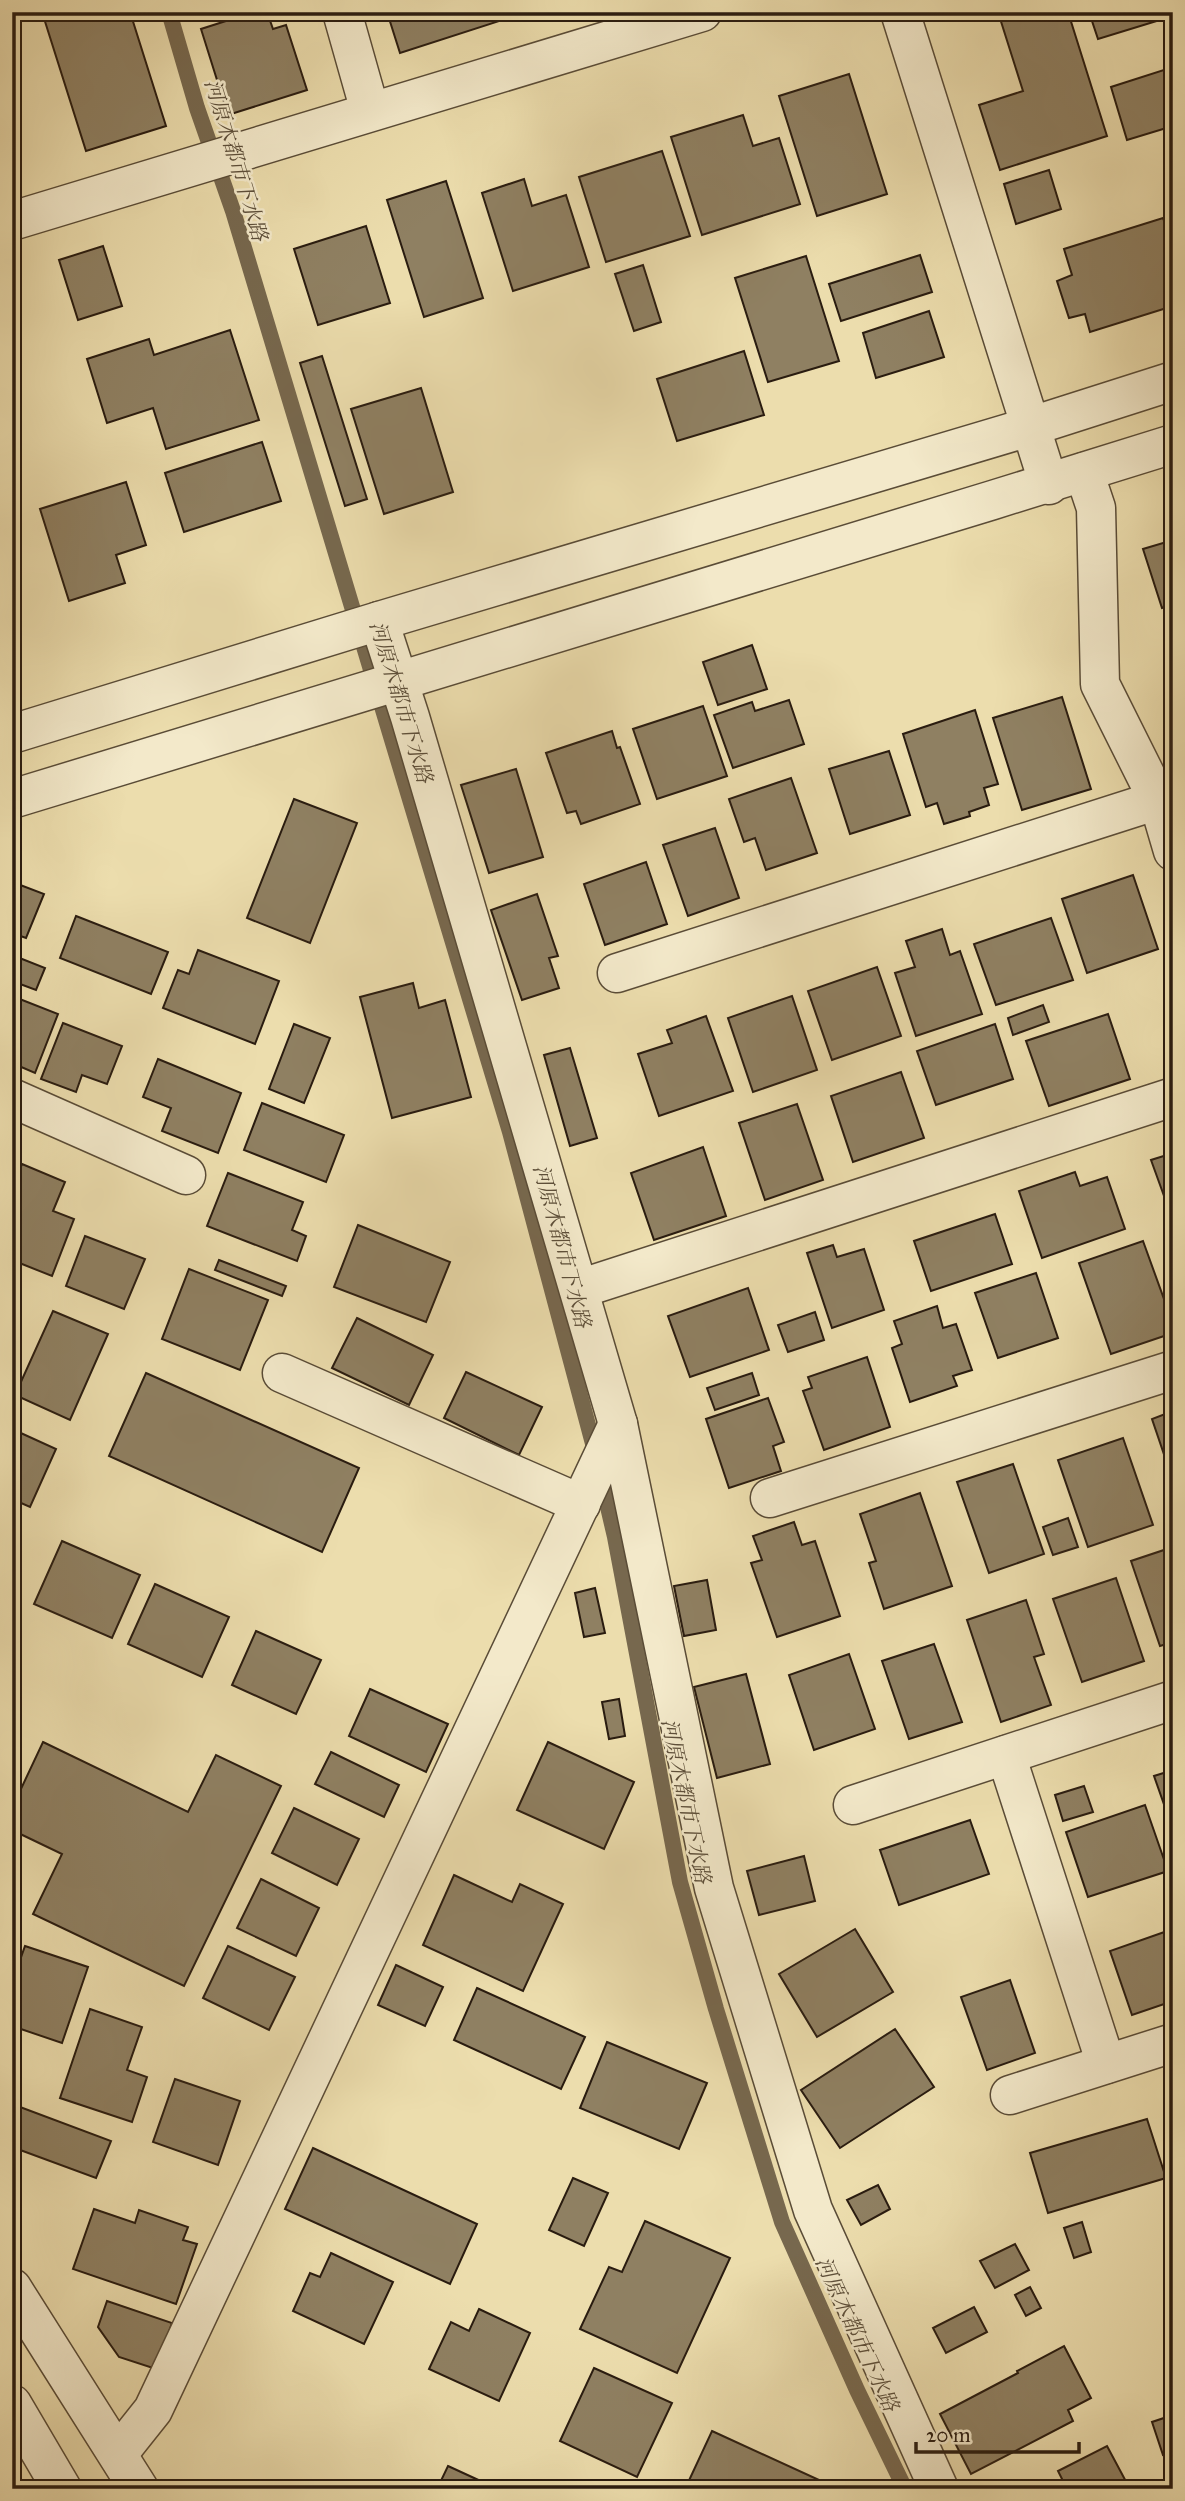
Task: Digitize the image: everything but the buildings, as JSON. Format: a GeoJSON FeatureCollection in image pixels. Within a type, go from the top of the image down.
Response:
{"type":"FeatureCollection","features":[{"type":"Feature","properties":{"kind":"street"},"geometry":{"type":"LineString","coordinates":[[342,12],[370,111]]}},
{"type":"Feature","properties":{"kind":"street"},"geometry":{"type":"LineString","coordinates":[[12,221],[702,12]]}},
{"type":"Feature","properties":{"kind":"street"},"geometry":{"type":"LineString","coordinates":[[900,12],[1049,485]]}},
{"type":"Feature","properties":{"kind":"street"},"geometry":{"type":"LineString","coordinates":[[12,734],[379,621],[1029,427],[1173,381]]}},
{"type":"Feature","properties":{"kind":"street"},"geometry":{"type":"LineString","coordinates":[[12,799],[399,679],[1049,485],[1173,444]]}},
{"type":"Feature","properties":{"kind":"street"},"geometry":{"type":"LineString","coordinates":[[1084,472],[1096,508],[1100,684],[1158,800],[1173,851]]}},
{"type":"Feature","properties":{"kind":"street"},"geometry":{"type":"LineString","coordinates":[[379,621],[399,679],[618,1424],[714,1888],[814,2210],[939,2489]]}},
{"type":"Feature","properties":{"kind":"street"},"geometry":{"type":"LineString","coordinates":[[617,973],[1158,800]]}},
{"type":"Feature","properties":{"kind":"street"},"geometry":{"type":"LineString","coordinates":[[579,1289],[1173,1097]]}},
{"type":"Feature","properties":{"kind":"street"},"geometry":{"type":"LineString","coordinates":[[12,1098],[186,1174]]}},
{"type":"Feature","properties":{"kind":"street"},"geometry":{"type":"LineString","coordinates":[[771,1498],[1173,1370]]}},
{"type":"Feature","properties":{"kind":"street"},"geometry":{"type":"LineString","coordinates":[[282,1373],[581,1504]]}},
{"type":"Feature","properties":{"kind":"street"},"geometry":{"type":"LineString","coordinates":[[118,2454],[153,2410],[618,1424]]}},
{"type":"Feature","properties":{"kind":"street"},"geometry":{"type":"LineString","coordinates":[[853,1805],[1173,1700]]}},
{"type":"Feature","properties":{"kind":"street"},"geometry":{"type":"LineString","coordinates":[[1006,1755],[1106,2064]]}},
{"type":"Feature","properties":{"kind":"street"},"geometry":{"type":"LineString","coordinates":[[1010,2095],[1173,2043]]}},
{"type":"Feature","properties":{"kind":"street"},"geometry":{"type":"LineString","coordinates":[[12,2288],[139,2489]]}},
{"type":"Feature","properties":{"kind":"street"},"geometry":{"type":"LineString","coordinates":[[12,2404],[62,2489]]}},
{"type":"Feature","properties":{"kind":"waterway","name":"河原木都市下水路"},"geometry":{"type":"LineString","coordinates":[[169,12],[197,108],[233,211],[510,1132],[596,1455]]}},
{"type":"Feature","properties":{"kind":"waterway","name":"河原木都市下水路"},"geometry":{"type":"LineString","coordinates":[[601,1477],[615,1537],[680,1882],[716,2009],[782,2222],[857,2390],[905,2489]]}}]}
